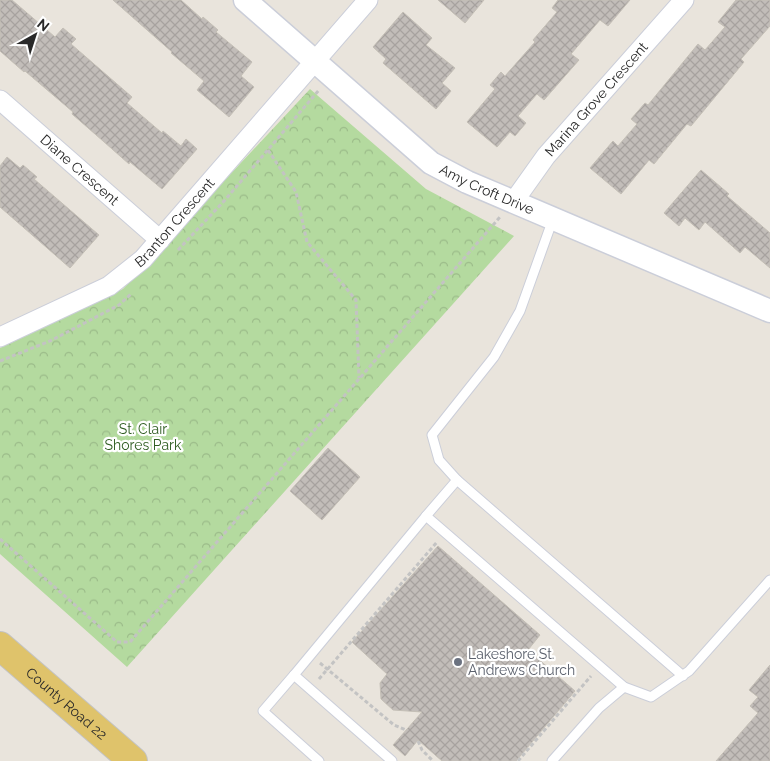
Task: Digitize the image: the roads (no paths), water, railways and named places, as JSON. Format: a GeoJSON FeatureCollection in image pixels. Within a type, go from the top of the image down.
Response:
{"type":"FeatureCollection","features":[{"type":"Feature","properties":{"kind":"main road","name":"County Road 22"},"geometry":{"type":"LineString","coordinates":[[0,646],[133,761]]}},
{"type":"Feature","properties":{"kind":"street","name":"Amy Croft Drive"},"geometry":{"type":"LineString","coordinates":[[245,0],[431,163],[468,182],[770,311]]}},
{"type":"Feature","properties":{"kind":"street","name":"Branton Crescent"},"geometry":{"type":"LineString","coordinates":[[0,337],[109,286],[143,259],[368,0]]}},
{"type":"Feature","properties":{"kind":"street","name":"Marina Grove Crescent"},"geometry":{"type":"LineString","coordinates":[[514,202],[546,156],[684,0]]}},
{"type":"Feature","properties":{"kind":"street","name":"Diane Crescent"},"geometry":{"type":"LineString","coordinates":[[0,100],[160,240]]}},
{"type":"Feature","properties":{"kind":"lane"},"geometry":{"type":"LineString","coordinates":[[553,219],[520,311],[494,357],[432,435],[439,460],[456,480],[683,676]]}},
{"type":"Feature","properties":{"kind":"lane"},"geometry":{"type":"LineString","coordinates":[[320,761],[263,711],[456,480]]}},
{"type":"Feature","properties":{"kind":"lane"},"geometry":{"type":"LineString","coordinates":[[426,516],[624,687],[651,697],[690,672],[770,580]]}},
{"type":"Feature","properties":{"kind":"lane"},"geometry":{"type":"LineString","coordinates":[[294,675],[392,761]]}},
{"type":"Feature","properties":{"kind":"lane"},"geometry":{"type":"LineString","coordinates":[[552,761],[599,708],[624,687]]}},
{"type":"Feature","properties":{"kind":"place","name":"Lakeshore St. Andrews Church"},"geometry":{"type":"Point","coordinates":[458,662]}},
{"type":"Feature","properties":{"kind":"park label","name":"St. Clair Shores Park"},"geometry":{"type":"Point","coordinates":[143,438]}}]}
